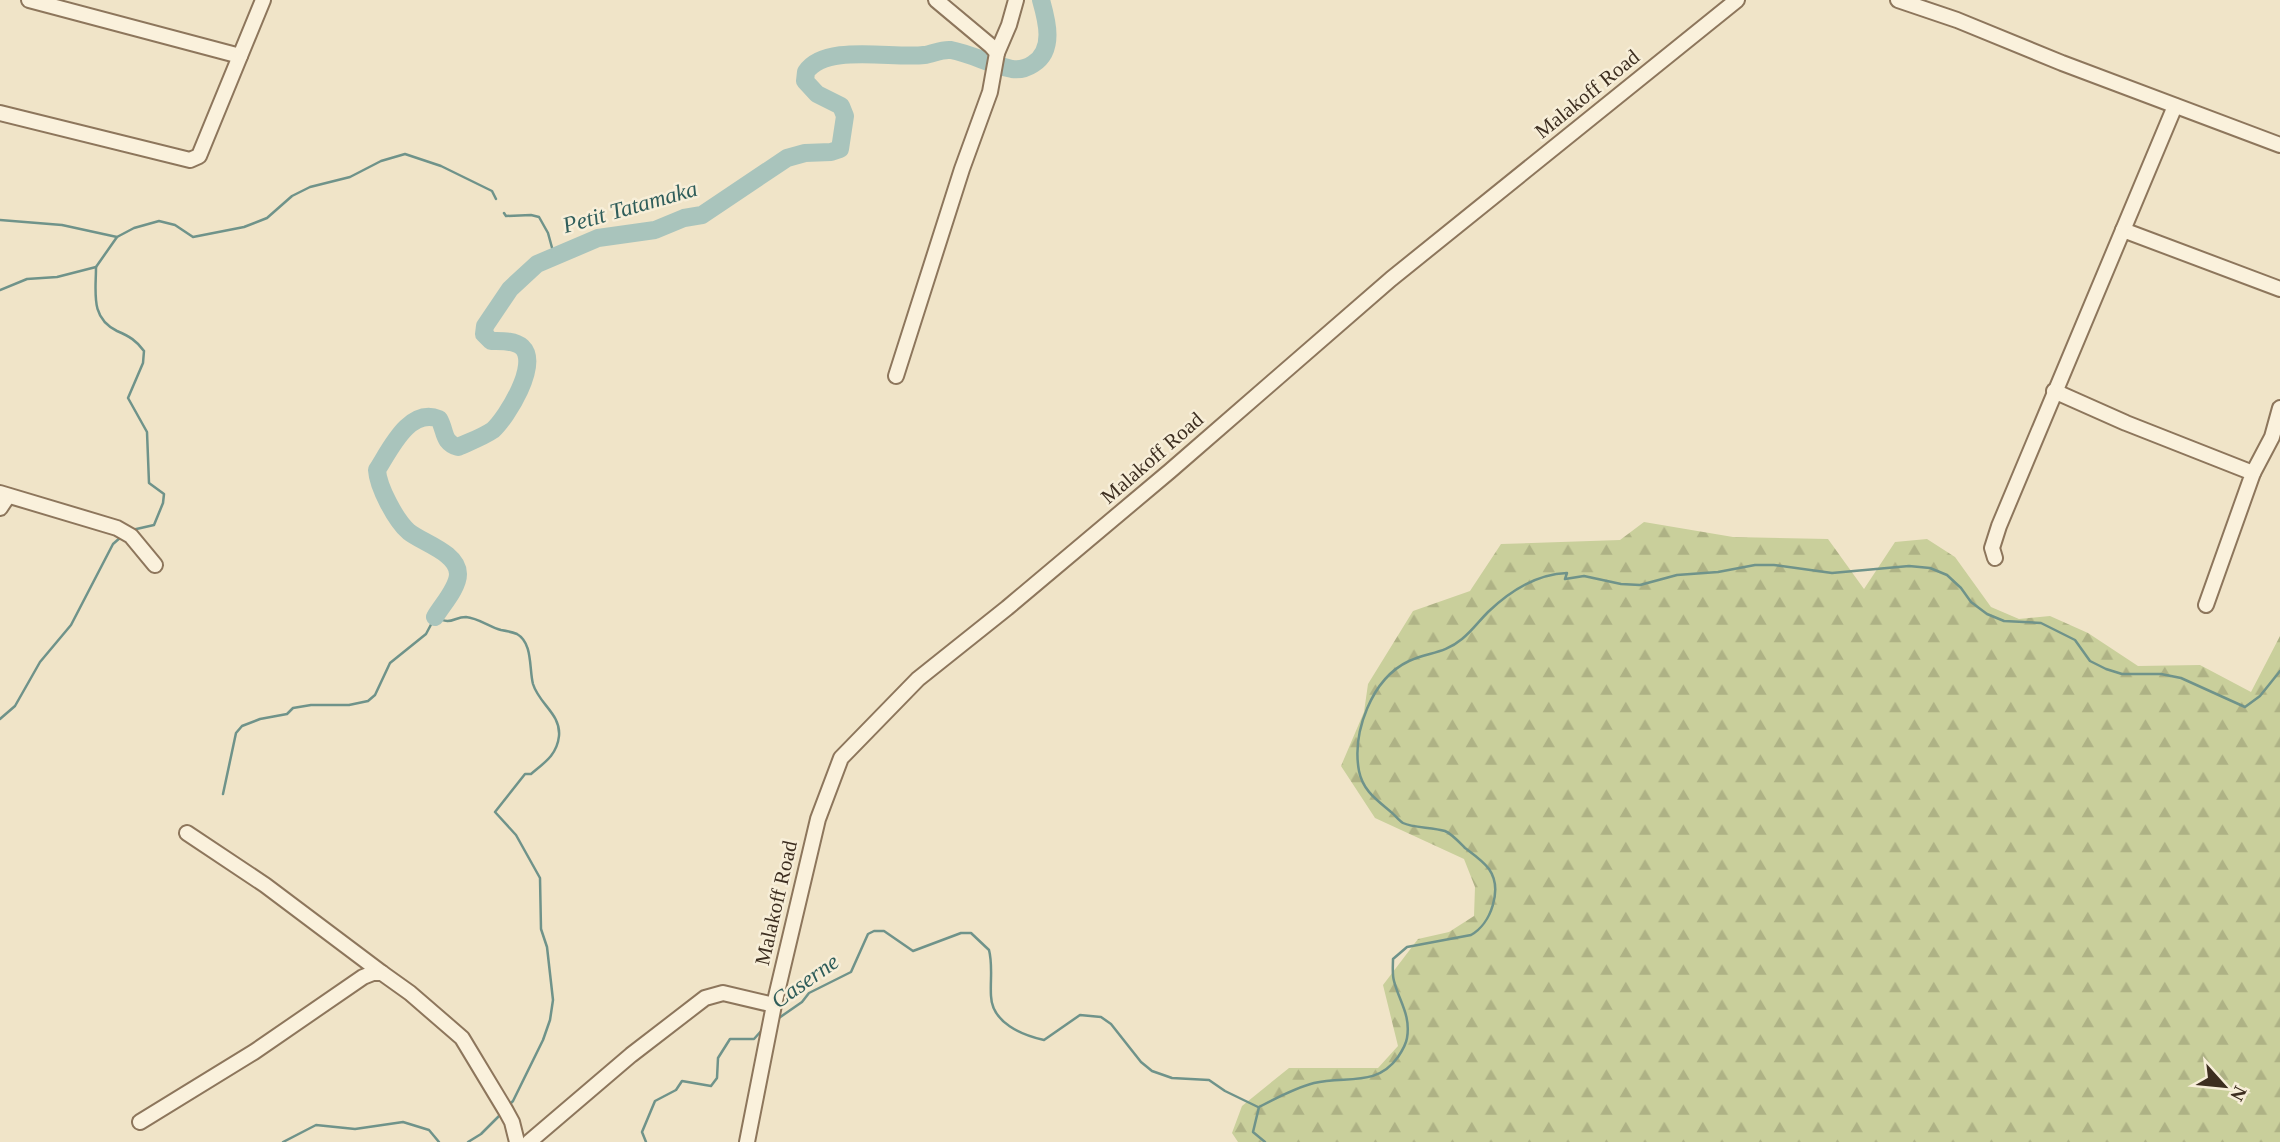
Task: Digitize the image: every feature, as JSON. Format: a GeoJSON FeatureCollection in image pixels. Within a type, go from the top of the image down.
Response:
{"type":"FeatureCollection","features":[{"type":"Feature","properties":{"kind":"street"},"geometry":{"type":"LineString","coordinates":[[29,0],[240,56]]}},
{"type":"Feature","properties":{"kind":"street"},"geometry":{"type":"LineString","coordinates":[[0,113],[190,160],[199,156],[263,0]]}},
{"type":"Feature","properties":{"kind":"street"},"geometry":{"type":"LineString","coordinates":[[936,0],[997,53]]}},
{"type":"Feature","properties":{"kind":"street"},"geometry":{"type":"LineString","coordinates":[[896,376],[962,169],[990,92],[997,53],[1016,0]]}},
{"type":"Feature","properties":{"kind":"street","name":"Malakoff Road"},"geometry":{"type":"LineString","coordinates":[[747,1142],[773,1010],[818,819],[841,758],[918,680],[1170,471],[1391,279],[1737,0]]}},
{"type":"Feature","properties":{"kind":"street"},"geometry":{"type":"LineString","coordinates":[[1898,0],[1957,20],[2280,145]]}},
{"type":"Feature","properties":{"kind":"street"},"geometry":{"type":"LineString","coordinates":[[1995,558],[1992,548],[1999,526],[2175,106]]}},
{"type":"Feature","properties":{"kind":"street"},"geometry":{"type":"LineString","coordinates":[[2123,230],[2280,289]]}},
{"type":"Feature","properties":{"kind":"street"},"geometry":{"type":"LineString","coordinates":[[2054,391],[2126,423],[2253,473]]}},
{"type":"Feature","properties":{"kind":"street"},"geometry":{"type":"LineString","coordinates":[[2206,605],[2253,473],[2272,437],[2280,408]]}},
{"type":"Feature","properties":{"kind":"street"},"geometry":{"type":"LineString","coordinates":[[2,500],[95,520],[125,533],[155,565]]}},
{"type":"Feature","properties":{"kind":"street"},"geometry":{"type":"LineString","coordinates":[[187,833],[265,885],[410,993],[462,1038],[512,1122],[517,1142]]}},
{"type":"Feature","properties":{"kind":"street"},"geometry":{"type":"LineString","coordinates":[[140,1122],[254,1052],[363,977],[382,973]]}},
{"type":"Feature","properties":{"kind":"street"},"geometry":{"type":"LineString","coordinates":[[529,1142],[631,1055],[705,998],[723,993],[773,1010]]}},
{"type":"Feature","properties":{"kind":"green space"},"geometry":{"type":"Polygon","coordinates":[[[1644,522],[1733,537],[1828,539],[1864,589],[1895,542],[1927,539],[1955,557],[1991,607],[2019,619],[2050,616],[2088,633],[2138,666],[2200,665],[2251,692],[2280,636],[2280,1142],[1238,1142],[1232,1133],[1242,1106],[1289,1068],[1378,1068],[1398,1046],[1383,985],[1418,939],[1449,932],[1474,916],[1475,887],[1464,859],[1375,818],[1341,766],[1364,712],[1368,684],[1413,611],[1470,591],[1501,544],[1620,540],[1644,522]]]}},
{"type":"Feature","properties":{"kind":"waterway","name":"Petit Tatamaka"},"geometry":{"type":"LineString","coordinates":[[435,617],[455,585],[458,574],[456,567],[446,554],[404,527],[384,494],[377,470],[402,432],[418,419],[439,419],[449,442],[458,447],[493,430],[506,414],[520,390],[527,365],[526,355],[519,345],[507,341],[491,341],[484,334],[485,326],[510,289],[537,264],[598,238],[655,230],[684,218],[702,215],[787,158],[840,149],[845,116],[841,106],[817,94],[805,81],[806,72],[815,63],[844,55],[911,56],[947,50],[1020,69],[1040,58],[1047,43],[1047,26],[1041,0]]}},
{"type":"Feature","properties":{"kind":"waterway","name":"Petit Tatamaka"},"geometry":{"type":"LineString","coordinates":[[0,290],[27,279],[57,277],[96,267],[117,237],[134,228],[159,221],[175,225],[193,237],[244,227],[267,218],[292,196],[310,187],[350,177],[381,161],[405,154],[441,166],[492,191],[496,199]]}},
{"type":"Feature","properties":{"kind":"waterway","name":"Petit Tatamaka"},"geometry":{"type":"LineString","coordinates":[[504,213],[506,216],[539,217],[548,233],[554,255]]}},
{"type":"Feature","properties":{"kind":"waterway"},"geometry":{"type":"LineString","coordinates":[[0,220],[62,225],[117,237]]}},
{"type":"Feature","properties":{"kind":"waterway"},"geometry":{"type":"LineString","coordinates":[[96,267],[98,312],[108,326],[132,339],[144,351],[143,363],[128,398],[147,432],[149,483],[164,494],[154,525],[132,530]]}},
{"type":"Feature","properties":{"kind":"waterway"},"geometry":{"type":"LineString","coordinates":[[0,719],[15,706],[40,662],[71,625],[113,544],[121,537]]}},
{"type":"Feature","properties":{"kind":"waterway"},"geometry":{"type":"LineString","coordinates":[[1265,1142],[1253,1132],[1259,1107],[1314,1083],[1370,1077],[1389,1067],[1398,1057],[1406,1043],[1408,1030],[1406,1015],[1393,978],[1393,959],[1407,947],[1471,935],[1489,915],[1495,896],[1495,886],[1489,869],[1448,832],[1403,823],[1376,799],[1361,778],[1359,740],[1367,708],[1384,680],[1396,669],[1409,661],[1455,644],[1505,597],[1534,580],[1567,573],[1565,579],[1584,576],[1640,585],[1677,575],[1718,572],[1755,565],[1832,573],[1909,566],[1930,568],[1947,575],[1971,602],[1987,614],[2004,621],[2041,623],[2075,640],[2090,661],[2122,674],[2161,674],[2181,678],[2245,707],[2260,696],[2280,671]]}},
{"type":"Feature","properties":{"kind":"waterway"},"geometry":{"type":"LineString","coordinates":[[223,794],[236,733],[242,726],[260,719],[287,714],[293,708],[349,705],[368,701],[375,695],[390,663],[426,634],[435,617],[449,621],[466,617],[522,638],[528,650],[533,684],[557,721],[558,743],[549,758],[531,774],[525,774],[495,812],[516,835],[540,878],[541,929],[547,947],[553,1000],[543,1040],[508,1106]]}},
{"type":"Feature","properties":{"kind":"waterway","name":"Caserne"},"geometry":{"type":"LineString","coordinates":[[776,1020],[802,1002],[809,993],[851,972],[868,934],[874,931],[884,931],[913,951],[961,933],[971,933],[989,950],[991,996],[997,1014],[1018,1031],[1044,1040],[1080,1015],[1101,1017],[1111,1024],[1141,1062],[1152,1071],[1172,1078],[1209,1080],[1258,1107]]}},
{"type":"Feature","properties":{"kind":"waterway","name":"Caserne"},"geometry":{"type":"LineString","coordinates":[[646,1142],[642,1132],[655,1101],[676,1090],[682,1081],[711,1086],[717,1078],[718,1058],[730,1039],[754,1039],[762,1030]]}},
{"type":"Feature","properties":{"kind":"waterway"},"geometry":{"type":"LineString","coordinates":[[468,1142],[481,1134],[501,1114]]}},
{"type":"Feature","properties":{"kind":"waterway"},"geometry":{"type":"LineString","coordinates":[[283,1142],[316,1125],[355,1129],[403,1122],[429,1130],[439,1142]]}}]}
